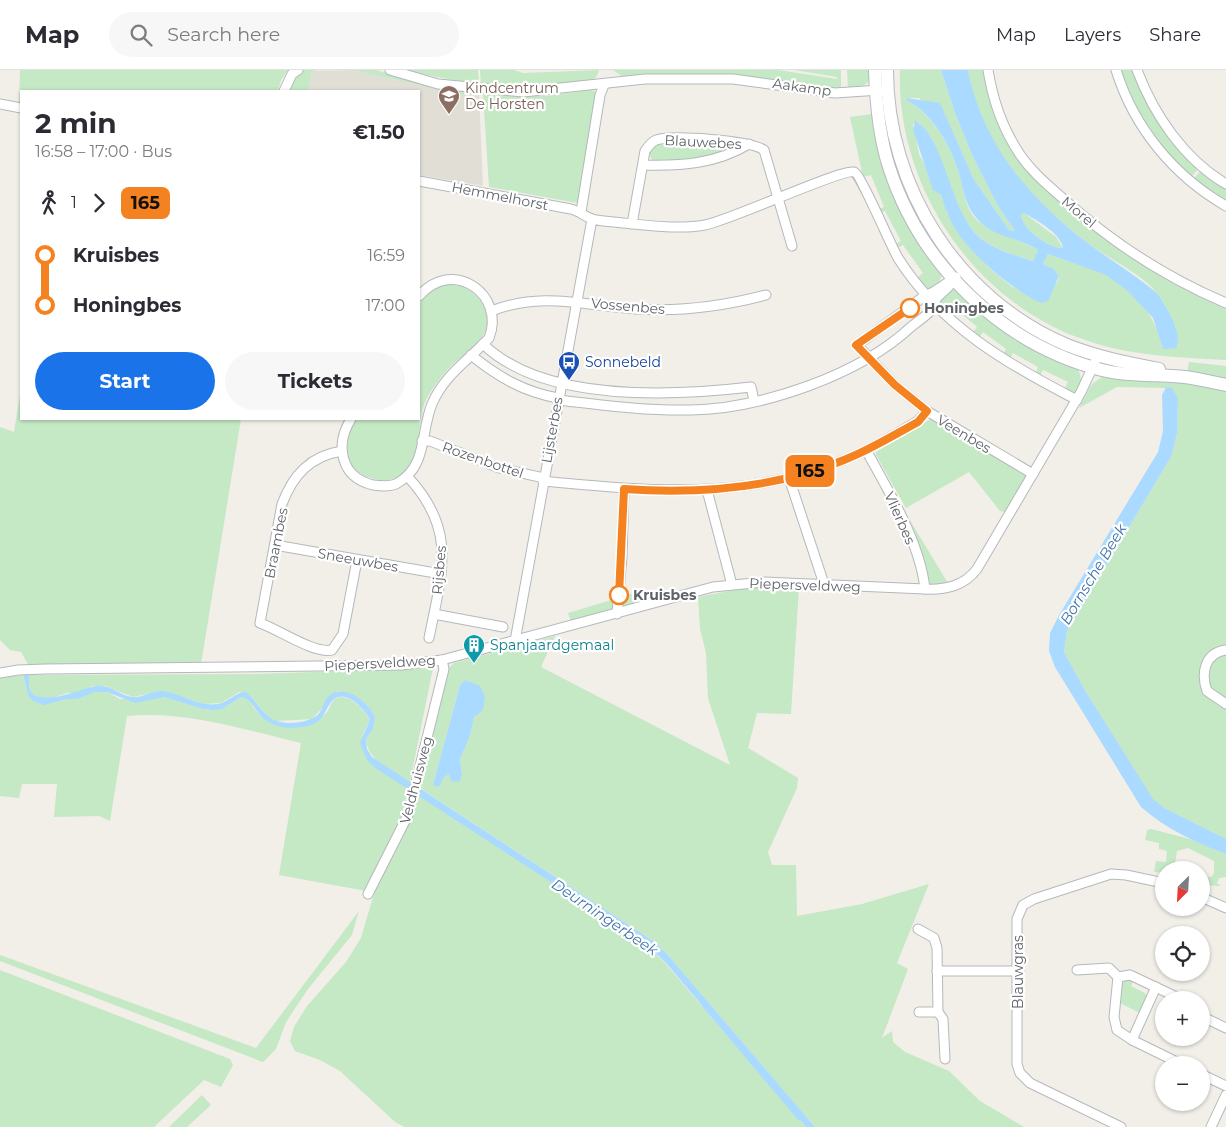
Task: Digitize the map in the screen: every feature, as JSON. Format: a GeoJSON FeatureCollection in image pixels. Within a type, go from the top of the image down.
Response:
{"type":"FeatureCollection","features":[{"type":"Feature","properties":{"kind":"street"},"geometry":{"type":"LineString","coordinates":[[284,90],[292,74],[298,70]]}},
{"type":"Feature","properties":{"kind":"street","name":"Aakamp"},"geometry":{"type":"LineString","coordinates":[[390,70],[438,84],[523,92],[604,85],[645,79],[733,79],[835,93],[882,90]]}},
{"type":"Feature","properties":{"kind":"street"},"geometry":{"type":"LineString","coordinates":[[875,70],[907,179],[934,234],[963,270],[990,297],[1020,320],[1066,344],[1097,355],[1226,385]]}},
{"type":"Feature","properties":{"kind":"street"},"geometry":{"type":"LineString","coordinates":[[887,70],[882,90],[882,143],[899,194],[922,238],[953,279],[984,309],[1027,339],[1060,356],[1093,368],[1116,373],[1185,377]]}},
{"type":"Feature","properties":{"kind":"street","name":"Morel"},"geometry":{"type":"LineString","coordinates":[[988,70],[1001,118],[1014,145],[1029,167],[1049,187],[1088,220],[1142,260],[1181,283],[1226,304]]}},
{"type":"Feature","properties":{"kind":"street"},"geometry":{"type":"LineString","coordinates":[[1116,70],[1122,89],[1142,126],[1166,159],[1190,181],[1226,206]]}},
{"type":"Feature","properties":{"kind":"street"},"geometry":{"type":"LineString","coordinates":[[1138,70],[1156,111],[1171,133],[1202,167],[1226,184]]}},
{"type":"Feature","properties":{"kind":"street"},"geometry":{"type":"LineString","coordinates":[[604,85],[600,95],[581,212],[592,219],[657,227],[704,225],[778,200],[840,173],[857,173],[889,243],[910,277],[934,306],[977,343],[1077,400]]}},
{"type":"Feature","properties":{"kind":"street"},"geometry":{"type":"LineString","coordinates":[[0,104],[20,108]]}},
{"type":"Feature","properties":{"kind":"street","name":"Blauwebes"},"geometry":{"type":"LineString","coordinates":[[632,224],[646,151],[656,140],[703,139],[736,141],[764,150],[778,200]]}},
{"type":"Feature","properties":{"kind":"street","name":"Blauwebes"},"geometry":{"type":"LineString","coordinates":[[644,165],[676,166],[700,163],[724,157],[749,144]]}},
{"type":"Feature","properties":{"kind":"street","name":"Hemmelhorst"},"geometry":{"type":"LineString","coordinates":[[420,181],[581,212]]}},
{"type":"Feature","properties":{"kind":"street"},"geometry":{"type":"LineString","coordinates":[[778,200],[792,246]]}},
{"type":"Feature","properties":{"kind":"street","name":"Lijsterbes"},"geometry":{"type":"LineString","coordinates":[[515,641],[592,219]]}},
{"type":"Feature","properties":{"kind":"street"},"geometry":{"type":"LineString","coordinates":[[926,295],[932,294],[946,281],[953,279],[963,270]]}},
{"type":"Feature","properties":{"kind":"street"},"geometry":{"type":"LineString","coordinates":[[350,420],[342,436],[342,450],[347,467],[365,483],[387,486],[396,484],[407,476],[422,455],[422,441],[426,420],[441,388],[456,369],[483,344],[491,332],[491,311],[484,296],[477,288],[463,280],[450,278],[438,281],[429,284],[420,294]]}},
{"type":"Feature","properties":{"kind":"street"},"geometry":{"type":"LineString","coordinates":[[471,355],[507,381],[536,394],[558,399],[630,409],[692,410],[754,401],[789,393],[869,358],[904,334],[934,306],[936,299],[951,285],[953,279]]}},
{"type":"Feature","properties":{"kind":"street","name":"Vossenbes"},"geometry":{"type":"LineString","coordinates":[[491,311],[507,305],[538,299],[576,301],[638,310],[670,310],[732,304],[766,295]]}},
{"type":"Feature","properties":{"kind":"street","name":"Veenbes"},"geometry":{"type":"LineString","coordinates":[[926,295],[856,345],[895,385],[927,411],[1033,474]]}},
{"type":"Feature","properties":{"kind":"street"},"geometry":{"type":"LineString","coordinates":[[483,344],[498,357],[538,378],[613,391],[644,393],[705,392],[751,387],[754,401]]}},
{"type":"Feature","properties":{"kind":"street","name":"Piepersveldweg"},"geometry":{"type":"LineString","coordinates":[[0,673],[34,669],[402,665],[442,660],[714,587],[758,582],[926,589],[952,587],[973,574],[1077,400],[1093,368],[1097,355]]}},
{"type":"Feature","properties":{"kind":"street","name":"Rozenbottel"},"geometry":{"type":"LineString","coordinates":[[422,441],[430,441],[499,468],[544,479],[665,492],[707,490],[749,486],[789,478],[842,461],[918,422],[927,411]]}},
{"type":"Feature","properties":{"kind":"street","name":"Braambes"},"geometry":{"type":"LineString","coordinates":[[342,450],[332,452],[308,464],[297,474],[282,504],[260,623],[324,652],[332,650],[343,634],[357,560]]}},
{"type":"Feature","properties":{"kind":"street","name":"Vlierbes"},"geometry":{"type":"LineString","coordinates":[[866,450],[905,524],[924,577],[926,589]]}},
{"type":"Feature","properties":{"kind":"street","name":"Rijsbes"},"geometry":{"type":"LineString","coordinates":[[407,476],[434,513],[440,531],[442,550],[441,574],[429,638]]}},
{"type":"Feature","properties":{"kind":"street"},"geometry":{"type":"LineString","coordinates":[[789,478],[824,584]]}},
{"type":"Feature","properties":{"kind":"street"},"geometry":{"type":"LineString","coordinates":[[617,614],[622,558],[624,489]]}},
{"type":"Feature","properties":{"kind":"street"},"geometry":{"type":"LineString","coordinates":[[707,490],[732,585]]}},
{"type":"Feature","properties":{"kind":"street","name":"Sneeuwbes"},"geometry":{"type":"LineString","coordinates":[[275,545],[441,574]]}},
{"type":"Feature","properties":{"kind":"street","name":"Rijsbes"},"geometry":{"type":"LineString","coordinates":[[434,614],[503,627]]}},
{"type":"Feature","properties":{"kind":"street"},"geometry":{"type":"LineString","coordinates":[[1226,650],[1212,656],[1207,662],[1203,676],[1207,691],[1226,704]]}},
{"type":"Feature","properties":{"kind":"street","name":"Veldhuisweg"},"geometry":{"type":"LineString","coordinates":[[368,894],[404,826],[413,798],[444,670],[442,660]]}},
{"type":"Feature","properties":{"kind":"street","name":"Blauwgras"},"geometry":{"type":"LineString","coordinates":[[1121,1127],[1030,1083],[1020,1073],[1017,1064],[1019,971],[1017,919],[1022,904],[1034,898],[1111,874],[1155,881]]}},
{"type":"Feature","properties":{"kind":"street"},"geometry":{"type":"LineString","coordinates":[[1210,901],[1226,908]]}},
{"type":"Feature","properties":{"kind":"street"},"geometry":{"type":"LineString","coordinates":[[918,929],[934,938],[937,948],[938,1012],[943,1019],[946,1059]]}},
{"type":"Feature","properties":{"kind":"street"},"geometry":{"type":"LineString","coordinates":[[1077,970],[1109,968],[1118,977]]}},
{"type":"Feature","properties":{"kind":"street"},"geometry":{"type":"LineString","coordinates":[[937,972],[1019,971]]}},
{"type":"Feature","properties":{"kind":"street"},"geometry":{"type":"LineString","coordinates":[[1118,977],[1130,975],[1164,991]]}},
{"type":"Feature","properties":{"kind":"street"},"geometry":{"type":"LineString","coordinates":[[1118,977],[1115,1009],[1117,1030],[1132,1040],[1165,1056]]}},
{"type":"Feature","properties":{"kind":"street"},"geometry":{"type":"LineString","coordinates":[[1132,1040],[1156,987]]}},
{"type":"Feature","properties":{"kind":"street"},"geometry":{"type":"LineString","coordinates":[[919,1012],[938,1012]]}},
{"type":"Feature","properties":{"kind":"street"},"geometry":{"type":"LineString","coordinates":[[1210,1020],[1226,1028]]}},
{"type":"Feature","properties":{"kind":"street"},"geometry":{"type":"LineString","coordinates":[[1210,1078],[1226,1086]]}},
{"type":"Feature","properties":{"kind":"street"},"geometry":{"type":"LineString","coordinates":[[1211,1127],[1226,1095]]}},
{"type":"Feature","properties":{"kind":"shaded area","name":"Kindcentrum De Horsten"},"geometry":{"type":"Polygon","coordinates":[[[352,70],[464,95],[479,93],[483,186],[420,175],[420,90],[308,90],[312,71],[352,70]]]}},
{"type":"Feature","properties":{"kind":"green space"},"geometry":{"type":"Polygon","coordinates":[[[20,70],[288,70],[281,80],[278,90],[20,90],[19,102],[20,70]]]}},
{"type":"Feature","properties":{"kind":"green space"},"geometry":{"type":"Polygon","coordinates":[[[303,70],[319,70],[312,71],[308,90],[287,90],[288,86],[303,70]]]}},
{"type":"Feature","properties":{"kind":"green space"},"geometry":{"type":"Polygon","coordinates":[[[352,70],[376,70],[429,85],[479,93],[464,95],[352,70]]]}},
{"type":"Feature","properties":{"kind":"green space"},"geometry":{"type":"Polygon","coordinates":[[[401,70],[478,70],[479,85],[401,70]]]}},
{"type":"Feature","properties":{"kind":"green space"},"geometry":{"type":"Polygon","coordinates":[[[480,70],[514,70],[523,73],[599,70],[593,80],[581,84],[504,87],[481,85],[480,70]]]}},
{"type":"Feature","properties":{"kind":"green space"},"geometry":{"type":"Polygon","coordinates":[[[613,70],[778,70],[837,79],[837,77],[794,70],[841,70],[841,89],[719,75],[664,74],[623,77],[613,70]]]}},
{"type":"Feature","properties":{"kind":"green space"},"geometry":{"type":"Polygon","coordinates":[[[847,70],[873,70],[870,79],[865,85],[848,89],[847,70]]]}},
{"type":"Feature","properties":{"kind":"green space"},"geometry":{"type":"Polygon","coordinates":[[[900,70],[941,70],[955,113],[973,157],[998,206],[1015,231],[1009,230],[973,178],[953,136],[919,98],[907,98],[906,100],[932,122],[946,142],[959,173],[967,205],[974,217],[992,230],[1038,250],[1033,261],[997,248],[977,235],[967,224],[960,210],[929,136],[919,123],[913,124],[919,154],[945,204],[947,213],[969,247],[989,268],[1011,286],[1041,303],[1058,281],[1059,276],[1054,269],[1043,264],[1048,254],[1107,275],[1126,287],[1143,305],[1155,326],[1162,347],[1178,345],[1174,325],[1157,293],[1133,272],[1086,242],[1065,225],[1034,196],[1007,164],[993,143],[982,119],[968,70],[985,70],[999,122],[1051,194],[1122,251],[1195,294],[1226,307],[1226,360],[1132,352],[1095,343],[1077,337],[1039,319],[1004,294],[973,265],[947,231],[926,194],[911,154],[902,112],[900,70]]]}},
{"type":"Feature","properties":{"kind":"green space"},"geometry":{"type":"Polygon","coordinates":[[[1119,70],[1134,70],[1144,94],[1200,167],[1189,179],[1158,145],[1130,98],[1119,70]]]}},
{"type":"Feature","properties":{"kind":"green space"},"geometry":{"type":"Polygon","coordinates":[[[591,90],[597,92],[597,96],[578,203],[489,187],[483,94],[544,96],[591,90]]]}},
{"type":"Feature","properties":{"kind":"green space"},"geometry":{"type":"Polygon","coordinates":[[[872,114],[879,135],[942,274],[939,283],[929,289],[923,287],[917,278],[923,273],[903,245],[896,249],[894,245],[901,241],[885,211],[878,214],[876,210],[884,207],[871,175],[863,177],[850,117],[872,114]]]}},
{"type":"Feature","properties":{"kind":"green space"},"geometry":{"type":"Polygon","coordinates":[[[697,141],[739,146],[693,162],[653,161],[648,153],[656,143],[697,141]]]}},
{"type":"Feature","properties":{"kind":"green space"},"geometry":{"type":"Polygon","coordinates":[[[1202,170],[1226,189],[1226,202],[1192,180],[1202,170]]]}},
{"type":"Feature","properties":{"kind":"green space"},"geometry":{"type":"Polygon","coordinates":[[[1024,213],[1056,237],[1063,248],[1051,245],[1037,237],[1022,220],[1021,214],[1024,213]]]}},
{"type":"Feature","properties":{"kind":"green space"},"geometry":{"type":"Polygon","coordinates":[[[457,283],[467,288],[481,302],[486,310],[487,318],[487,327],[483,337],[448,369],[437,382],[425,402],[420,421],[417,450],[411,467],[402,476],[392,479],[379,480],[367,477],[351,465],[347,457],[347,439],[351,429],[356,420],[420,420],[420,302],[430,291],[445,284],[457,283]]]}},
{"type":"Feature","properties":{"kind":"green space"},"geometry":{"type":"Polygon","coordinates":[[[950,290],[958,290],[1075,365],[1081,376],[1079,388],[1072,393],[1064,390],[1068,382],[1043,370],[1039,377],[1035,375],[1038,367],[1013,353],[1009,360],[1002,356],[1006,349],[983,332],[978,339],[972,334],[977,327],[955,308],[949,314],[939,301],[950,290]]]}},
{"type":"Feature","properties":{"kind":"green space"},"geometry":{"type":"Polygon","coordinates":[[[1189,362],[1226,366],[1226,380],[1187,372],[1189,362]]]}},
{"type":"Feature","properties":{"kind":"green space"},"geometry":{"type":"Polygon","coordinates":[[[1103,376],[1159,377],[1226,390],[1226,839],[1164,808],[1153,800],[1086,692],[1064,652],[1067,631],[1172,455],[1177,433],[1178,398],[1165,388],[1117,387],[1079,408],[1091,385],[1103,376]]]}},
{"type":"Feature","properties":{"kind":"green space"},"geometry":{"type":"Polygon","coordinates":[[[20,395],[20,420],[241,420],[201,664],[29,666],[21,652],[10,650],[0,640],[0,427],[14,432],[20,395]]]}},
{"type":"Feature","properties":{"kind":"green space"},"geometry":{"type":"Polygon","coordinates":[[[931,419],[1031,475],[1007,513],[1000,511],[969,472],[906,508],[876,452],[883,448],[882,445],[931,419]]]}},
{"type":"Feature","properties":{"kind":"green space"},"geometry":{"type":"Polygon","coordinates":[[[900,504],[949,585],[931,586],[929,583],[900,504]]]}},
{"type":"Feature","properties":{"kind":"green space"},"geometry":{"type":"Polygon","coordinates":[[[799,587],[791,714],[757,713],[748,748],[798,778],[797,788],[768,852],[772,865],[796,865],[797,916],[862,904],[929,884],[897,963],[908,969],[882,1038],[892,1031],[893,1042],[905,1052],[949,1071],[980,1101],[1024,1127],[815,1127],[668,955],[653,941],[420,788],[448,669],[454,663],[555,636],[541,667],[730,765],[708,698],[706,653],[700,629],[698,597],[744,588],[799,587]],[[465,680],[460,685],[433,785],[449,774],[462,775],[460,759],[470,736],[474,716],[465,680]]]}},
{"type":"Feature","properties":{"kind":"green space"},"geometry":{"type":"Polygon","coordinates":[[[641,591],[646,602],[571,622],[568,613],[641,591]]]}},
{"type":"Feature","properties":{"kind":"green space"},"geometry":{"type":"Polygon","coordinates":[[[433,668],[410,782],[382,765],[371,754],[366,739],[373,729],[375,717],[365,703],[355,696],[344,692],[338,691],[312,719],[276,721],[268,717],[251,696],[239,692],[221,703],[204,704],[161,691],[133,697],[105,686],[93,686],[77,693],[67,693],[46,700],[34,695],[29,689],[29,675],[255,674],[433,668]]]}},
{"type":"Feature","properties":{"kind":"green space"},"geometry":{"type":"Polygon","coordinates":[[[23,675],[28,695],[54,702],[78,699],[95,692],[107,692],[120,699],[164,697],[203,709],[213,710],[229,705],[241,697],[252,704],[264,718],[275,723],[292,726],[303,726],[319,719],[334,700],[339,697],[344,697],[354,702],[370,719],[363,734],[367,760],[408,789],[396,832],[366,891],[279,875],[301,743],[193,718],[149,715],[127,716],[110,821],[99,816],[54,817],[57,784],[22,784],[19,798],[0,796],[0,678],[23,675]]]}},
{"type":"Feature","properties":{"kind":"green space"},"geometry":{"type":"Polygon","coordinates":[[[418,795],[646,944],[664,962],[806,1127],[405,1127],[395,1122],[340,1071],[320,1060],[295,1051],[290,1041],[294,1027],[307,1006],[346,962],[361,938],[376,887],[404,835],[418,795]]]}},
{"type":"Feature","properties":{"kind":"green space"},"geometry":{"type":"Polygon","coordinates":[[[1151,829],[1190,839],[1226,854],[1226,877],[1219,878],[1217,883],[1221,886],[1210,885],[1210,877],[1214,873],[1214,861],[1188,848],[1177,851],[1175,861],[1166,861],[1167,851],[1159,849],[1159,843],[1145,840],[1147,830],[1151,829]]]}},
{"type":"Feature","properties":{"kind":"green space"},"geometry":{"type":"Polygon","coordinates":[[[359,911],[352,935],[308,989],[286,1022],[276,1049],[263,1062],[0,961],[0,955],[256,1048],[359,911]]]}},
{"type":"Feature","properties":{"kind":"green space"},"geometry":{"type":"Polygon","coordinates":[[[0,970],[230,1059],[233,1065],[221,1087],[204,1080],[154,1127],[0,1127],[0,970]]]}},
{"type":"Feature","properties":{"kind":"green space"},"geometry":{"type":"Polygon","coordinates":[[[1129,978],[1134,980],[1131,986],[1145,993],[1148,999],[1140,1013],[1120,1003],[1120,986],[1122,981],[1129,978]]]}},
{"type":"Feature","properties":{"kind":"green space"},"geometry":{"type":"Polygon","coordinates":[[[202,1095],[211,1105],[187,1127],[169,1127],[202,1095]]]}},
{"type":"Feature","properties":{"kind":"water"},"geometry":{"type":"Polygon","coordinates":[[[941,70],[968,70],[975,97],[996,145],[1010,166],[1045,206],[1086,242],[1157,293],[1176,328],[1178,342],[1176,348],[1163,349],[1153,318],[1128,291],[1106,275],[1048,254],[1043,264],[1054,269],[1059,276],[1048,301],[1041,303],[1015,288],[973,252],[953,225],[940,194],[933,190],[913,130],[915,121],[925,129],[933,141],[967,223],[977,235],[996,248],[1033,261],[1038,250],[993,231],[980,222],[971,211],[946,141],[924,113],[906,100],[907,98],[940,103],[973,178],[1009,230],[1015,231],[998,206],[973,157],[955,113],[941,70]],[[1024,213],[1021,214],[1022,220],[1037,237],[1051,245],[1063,248],[1058,238],[1042,223],[1024,213]]]}},
{"type":"Feature","properties":{"kind":"water","name":"Bornsche Beek"},"geometry":{"type":"Polygon","coordinates":[[[1166,387],[1172,388],[1178,398],[1177,433],[1172,455],[1067,631],[1064,652],[1086,692],[1153,799],[1164,808],[1226,839],[1226,854],[1181,834],[1160,822],[1141,807],[1055,667],[1049,651],[1050,633],[1059,615],[1158,452],[1163,431],[1162,395],[1166,387]]]}},
{"type":"Feature","properties":{"kind":"water"},"geometry":{"type":"Polygon","coordinates":[[[23,674],[29,674],[29,689],[34,695],[47,698],[103,686],[132,697],[163,691],[204,704],[218,704],[242,692],[246,692],[268,716],[277,721],[287,723],[306,721],[317,716],[328,697],[335,692],[342,691],[356,696],[368,706],[375,717],[373,729],[366,739],[367,749],[372,757],[653,941],[668,955],[815,1127],[806,1127],[665,962],[646,944],[374,767],[367,760],[360,743],[370,719],[359,705],[349,698],[343,696],[333,700],[321,718],[313,724],[288,728],[270,723],[260,715],[250,702],[241,697],[222,709],[213,710],[203,709],[164,697],[135,703],[107,692],[95,692],[78,699],[66,699],[44,705],[33,701],[28,695],[23,674]]]}},
{"type":"Feature","properties":{"kind":"water"},"geometry":{"type":"Polygon","coordinates":[[[465,680],[480,686],[485,697],[483,710],[474,717],[470,736],[460,759],[462,775],[459,782],[451,781],[449,774],[443,778],[439,787],[433,785],[460,685],[465,680]]]}},
{"type":"Feature","properties":{"kind":"waterway","name":"Deurningerbeek"},"geometry":{"type":"LineString","coordinates":[[701,1003],[799,1119]]}},
{"type":"Feature","properties":{"kind":"bus line","name":"165"},"geometry":{"type":"LineString","coordinates":[[619,595],[624,489],[665,492],[707,490],[749,486],[789,478],[842,461],[918,422],[927,411],[895,385],[856,345],[910,308]]}},
{"type":"Feature","properties":{"kind":"place","name":"Kindcentrum De Horsten"},"geometry":{"type":"Point","coordinates":[449,115]}},
{"type":"Feature","properties":{"kind":"place","name":"Honingbes"},"geometry":{"type":"Point","coordinates":[910,308]}},
{"type":"Feature","properties":{"kind":"place","name":"Sonnebeld"},"geometry":{"type":"Point","coordinates":[569,381]}},
{"type":"Feature","properties":{"kind":"place","name":"Kruisbes"},"geometry":{"type":"Point","coordinates":[619,595]}},
{"type":"Feature","properties":{"kind":"place","name":"Spanjaardgemaal"},"geometry":{"type":"Point","coordinates":[474,664]}}]}
